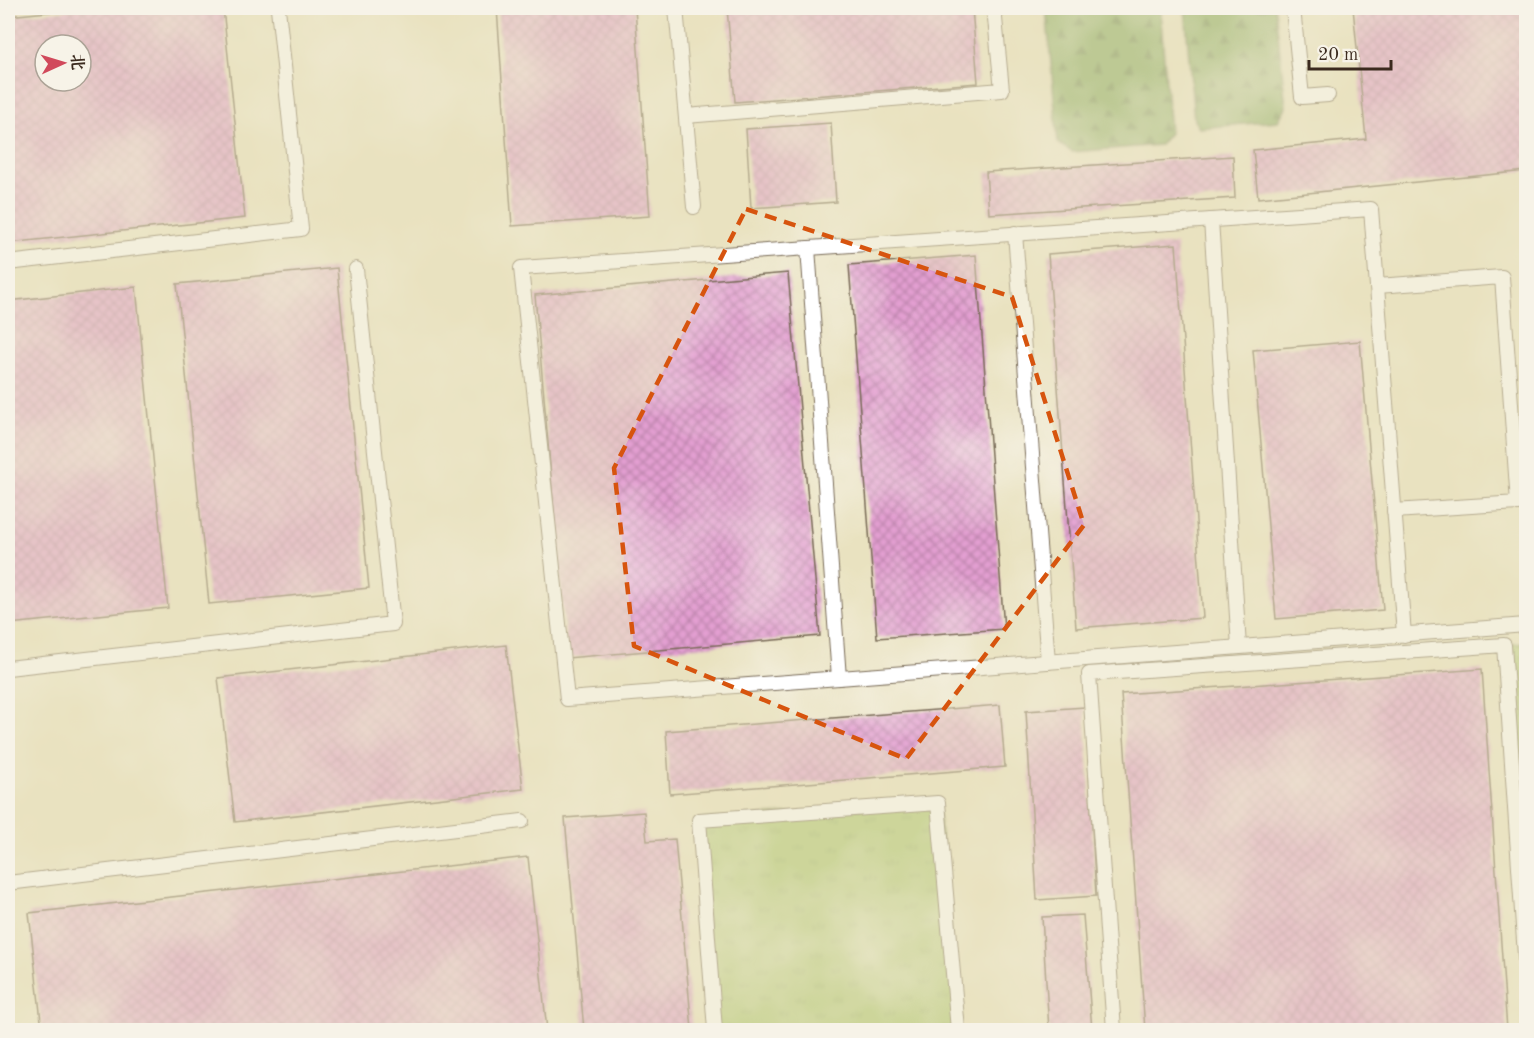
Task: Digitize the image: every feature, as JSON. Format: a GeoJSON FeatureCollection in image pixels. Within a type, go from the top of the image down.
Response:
{"type":"FeatureCollection","features":[{"type":"Feature","properties":{"kind":"lane"},"geometry":{"type":"LineString","coordinates":[[8,263],[301,229],[278,8]]}},
{"type":"Feature","properties":{"kind":"lane"},"geometry":{"type":"LineString","coordinates":[[676,8],[694,207]]}},
{"type":"Feature","properties":{"kind":"lane"},"geometry":{"type":"LineString","coordinates":[[686,116],[1002,90],[994,8]]}},
{"type":"Feature","properties":{"kind":"lane"},"geometry":{"type":"LineString","coordinates":[[1293,8],[1302,97],[1328,95]]}},
{"type":"Feature","properties":{"kind":"lane"},"geometry":{"type":"LineString","coordinates":[[1404,635],[1371,208],[521,268],[567,699],[1404,635],[1527,625]]}},
{"type":"Feature","properties":{"kind":"lane"},"geometry":{"type":"LineString","coordinates":[[1211,220],[1239,647]]}},
{"type":"Feature","properties":{"kind":"lane"},"geometry":{"type":"LineString","coordinates":[[1015,233],[1048,662]]}},
{"type":"Feature","properties":{"kind":"lane"},"geometry":{"type":"LineString","coordinates":[[808,248],[839,678]]}},
{"type":"Feature","properties":{"kind":"lane"},"geometry":{"type":"LineString","coordinates":[[8,668],[393,624],[356,269]]}},
{"type":"Feature","properties":{"kind":"lane"},"geometry":{"type":"LineString","coordinates":[[1377,286],[1502,277],[1518,504],[1394,511]]}},
{"type":"Feature","properties":{"kind":"lane"},"geometry":{"type":"LineString","coordinates":[[1114,1030],[1089,674],[1504,645],[1523,859],[1527,971]]}},
{"type":"Feature","properties":{"kind":"lane"},"geometry":{"type":"LineString","coordinates":[[715,1030],[699,820],[938,803],[958,1030]]}},
{"type":"Feature","properties":{"kind":"lane"},"geometry":{"type":"LineString","coordinates":[[8,883],[522,821]]}},
{"type":"Feature","properties":{"kind":"highlighted area"},"geometry":{"type":"Polygon","coordinates":[[[746,209],[1012,297],[1084,525],[906,759],[634,646],[614,468],[746,209]]]}},
{"type":"Feature","properties":{"kind":"green space"},"geometry":{"type":"Polygon","coordinates":[[[1046,8],[1160,8],[1170,133],[1160,145],[1072,152],[1058,143],[1046,8]]]}},
{"type":"Feature","properties":{"kind":"green space"},"geometry":{"type":"Polygon","coordinates":[[[1185,8],[1275,8],[1286,107],[1278,121],[1199,128],[1194,120],[1185,8]]]}},
{"type":"Feature","properties":{"kind":"green space"},"geometry":{"type":"Polygon","coordinates":[[[1526,643],[1526,971],[1504,645],[1526,643]]]}},
{"type":"Feature","properties":{"kind":"green space"},"geometry":{"type":"Polygon","coordinates":[[[938,803],[958,1030],[715,1030],[699,820],[938,803]]]}},
{"type":"Feature","properties":{"kind":"building"},"geometry":{"type":"Polygon","coordinates":[[[88,8],[223,8],[245,218],[8,243],[8,16],[88,8]]]}},
{"type":"Feature","properties":{"kind":"building"},"geometry":{"type":"Polygon","coordinates":[[[497,8],[635,8],[650,216],[512,226],[497,8]]]}},
{"type":"Feature","properties":{"kind":"building"},"geometry":{"type":"Polygon","coordinates":[[[727,8],[972,8],[978,83],[735,102],[727,8]]]}},
{"type":"Feature","properties":{"kind":"building"},"geometry":{"type":"Polygon","coordinates":[[[1353,8],[1526,8],[1526,171],[1258,198],[1253,150],[1366,139],[1353,8]]]}},
{"type":"Feature","properties":{"kind":"building"},"geometry":{"type":"Polygon","coordinates":[[[831,123],[836,202],[751,208],[746,129],[831,123]]]}},
{"type":"Feature","properties":{"kind":"building"},"geometry":{"type":"Polygon","coordinates":[[[1233,156],[1235,198],[989,214],[986,172],[1233,156]]]}},
{"type":"Feature","properties":{"kind":"building"},"geometry":{"type":"Polygon","coordinates":[[[1176,244],[1203,618],[1076,628],[1048,254],[1176,244]]]}},
{"type":"Feature","properties":{"kind":"building"},"geometry":{"type":"Polygon","coordinates":[[[976,255],[1004,629],[877,638],[849,265],[976,255]]]}},
{"type":"Feature","properties":{"kind":"building"},"geometry":{"type":"Polygon","coordinates":[[[337,268],[369,588],[209,604],[177,284],[337,268]]]}},
{"type":"Feature","properties":{"kind":"building"},"geometry":{"type":"Polygon","coordinates":[[[788,273],[820,636],[567,658],[535,295],[788,273]]]}},
{"type":"Feature","properties":{"kind":"building"},"geometry":{"type":"Polygon","coordinates":[[[136,287],[168,608],[9,624],[8,301],[136,287]]]}},
{"type":"Feature","properties":{"kind":"building"},"geometry":{"type":"Polygon","coordinates":[[[1360,341],[1383,610],[1276,619],[1253,350],[1360,341]]]}},
{"type":"Feature","properties":{"kind":"building"},"geometry":{"type":"Polygon","coordinates":[[[506,645],[523,789],[235,822],[218,678],[506,645]]]}},
{"type":"Feature","properties":{"kind":"building"},"geometry":{"type":"Polygon","coordinates":[[[1482,669],[1507,1030],[1145,1030],[1121,694],[1482,669]]]}},
{"type":"Feature","properties":{"kind":"building"},"geometry":{"type":"Polygon","coordinates":[[[1000,705],[1005,767],[670,794],[666,731],[1000,705]]]}},
{"type":"Feature","properties":{"kind":"building"},"geometry":{"type":"Polygon","coordinates":[[[1085,707],[1096,896],[1037,900],[1026,711],[1085,707]]]}},
{"type":"Feature","properties":{"kind":"building"},"geometry":{"type":"Polygon","coordinates":[[[644,812],[647,841],[675,839],[692,1030],[584,1030],[565,818],[644,812]]]}},
{"type":"Feature","properties":{"kind":"building"},"geometry":{"type":"Polygon","coordinates":[[[528,857],[547,1030],[42,1030],[29,913],[528,857]]]}},
{"type":"Feature","properties":{"kind":"building"},"geometry":{"type":"Polygon","coordinates":[[[1083,915],[1092,1030],[1049,1030],[1042,917],[1083,915]]]}}]}
